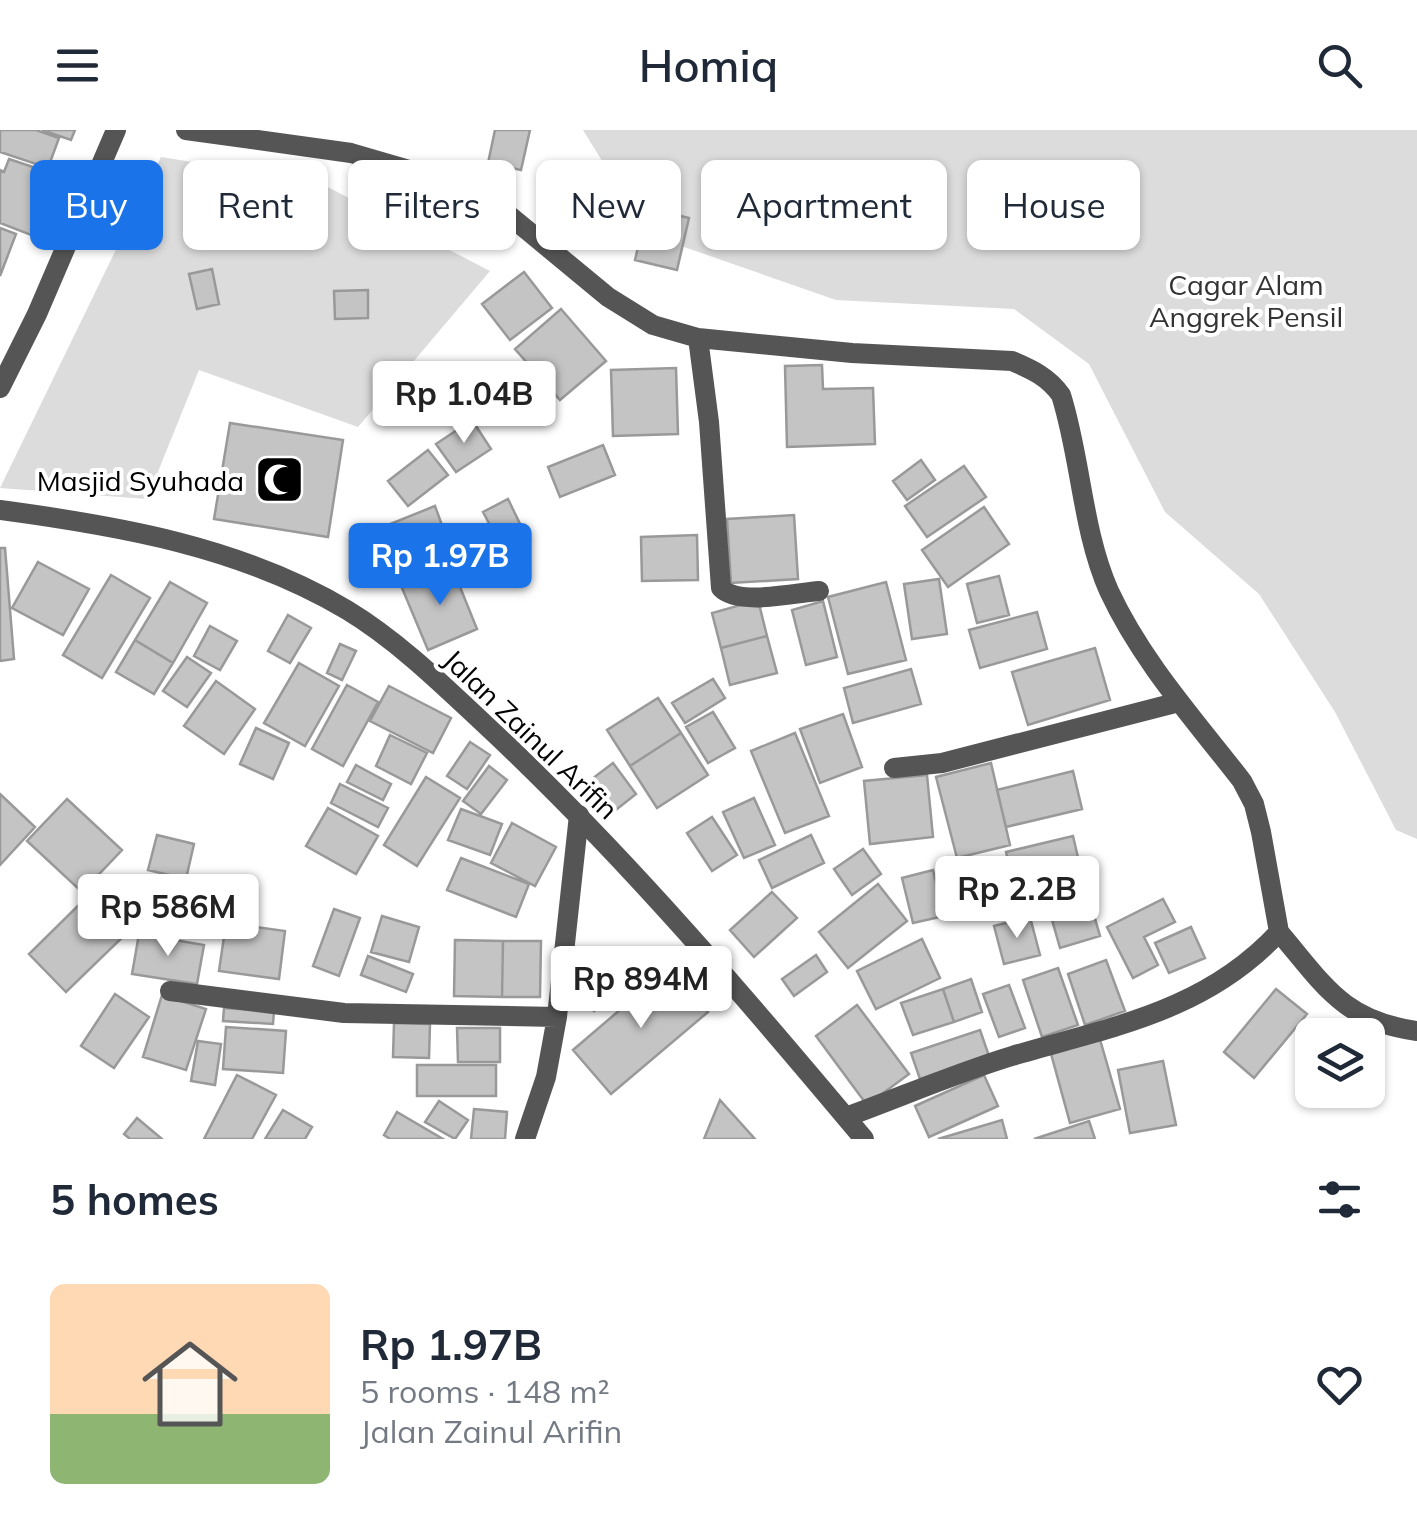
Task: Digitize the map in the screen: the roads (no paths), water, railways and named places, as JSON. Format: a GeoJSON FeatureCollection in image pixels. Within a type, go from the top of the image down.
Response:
{"type":"FeatureCollection","features":[{"type":"Feature","properties":{"kind":"street"},"geometry":{"type":"LineString","coordinates":[[0,388],[37,314],[116,130]]}},
{"type":"Feature","properties":{"kind":"street"},"geometry":{"type":"LineString","coordinates":[[186,130],[350,152],[430,176],[493,202],[608,297],[654,325],[698,338],[852,353],[1012,361],[1035,370],[1062,395],[1094,544],[1108,589],[1141,648],[1242,781],[1254,804],[1279,932],[1335,998],[1372,1022],[1417,1031]]}},
{"type":"Feature","properties":{"kind":"street"},"geometry":{"type":"LineString","coordinates":[[698,338],[721,588],[740,598],[819,591]]}},
{"type":"Feature","properties":{"kind":"street","name":"Jalan Zainul Arifin"},"geometry":{"type":"LineString","coordinates":[[0,510],[96,523],[174,540],[237,560],[348,610],[454,696],[579,814],[762,1016],[864,1139]]}},
{"type":"Feature","properties":{"kind":"street"},"geometry":{"type":"LineString","coordinates":[[894,768],[942,763],[1179,702]]}},
{"type":"Feature","properties":{"kind":"street"},"geometry":{"type":"LineString","coordinates":[[525,1139],[546,1076],[557,1017],[579,814]]}},
{"type":"Feature","properties":{"kind":"street"},"geometry":{"type":"LineString","coordinates":[[846,1117],[1010,1057],[1113,1030],[1176,1005],[1224,980],[1279,932]]}},
{"type":"Feature","properties":{"kind":"street"},"geometry":{"type":"LineString","coordinates":[[170,991],[344,1012],[557,1017]]}},
{"type":"Feature","properties":{"kind":"place","name":"Masjid Syuhada"},"geometry":{"type":"Point","coordinates":[279,480]}},
{"type":"Feature","properties":{"kind":"park label","name":"Cagar Alam Anggrek Pensil"},"geometry":{"type":"Point","coordinates":[1246,300]}}]}
